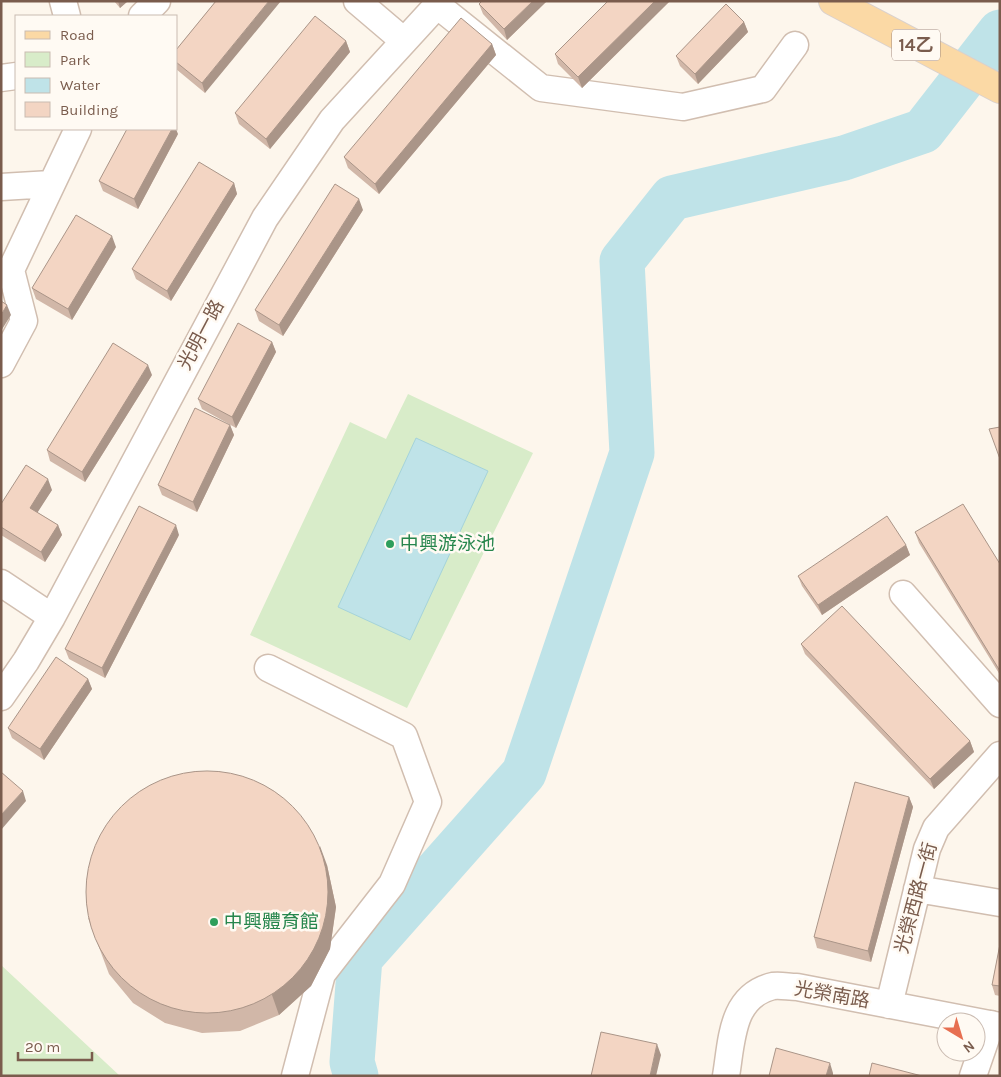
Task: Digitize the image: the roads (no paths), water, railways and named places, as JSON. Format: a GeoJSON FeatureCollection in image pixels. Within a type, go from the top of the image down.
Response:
{"type":"FeatureCollection","features":[{"type":"Feature","properties":{"kind":"main road","name":"14乙"},"geometry":{"type":"LineString","coordinates":[[833,1],[1000,89]]}},
{"type":"Feature","properties":{"kind":"street"},"geometry":{"type":"LineString","coordinates":[[63,1],[67,15]]}},
{"type":"Feature","properties":{"kind":"street"},"geometry":{"type":"LineString","coordinates":[[143,15],[157,1]]}},
{"type":"Feature","properties":{"kind":"street"},"geometry":{"type":"LineString","coordinates":[[357,1],[404,42]]}},
{"type":"Feature","properties":{"kind":"street"},"geometry":{"type":"LineString","coordinates":[[439,3],[541,88],[683,107],[763,88],[795,46]]}},
{"type":"Feature","properties":{"kind":"street","name":"光明一路"},"geometry":{"type":"LineString","coordinates":[[1,697],[26,661],[52,616],[265,218],[332,120],[439,3]]}},
{"type":"Feature","properties":{"kind":"street"},"geometry":{"type":"LineString","coordinates":[[1,78],[15,76]]}},
{"type":"Feature","properties":{"kind":"street"},"geometry":{"type":"LineString","coordinates":[[1,364],[24,321],[6,265],[51,184],[78,130]]}},
{"type":"Feature","properties":{"kind":"street"},"geometry":{"type":"LineString","coordinates":[[1,187],[51,184]]}},
{"type":"Feature","properties":{"kind":"street"},"geometry":{"type":"LineString","coordinates":[[1,583],[52,616]]}},
{"type":"Feature","properties":{"kind":"street"},"geometry":{"type":"LineString","coordinates":[[903,594],[1000,704]]}},
{"type":"Feature","properties":{"kind":"street"},"geometry":{"type":"LineString","coordinates":[[268,668],[404,736],[428,802],[392,884],[322,974],[294,1076]]}},
{"type":"Feature","properties":{"kind":"street","name":"光榮西路一街"},"geometry":{"type":"LineString","coordinates":[[889,1004],[927,849],[936,828],[1000,755]]}},
{"type":"Feature","properties":{"kind":"street"},"geometry":{"type":"LineString","coordinates":[[917,888],[1000,903]]}},
{"type":"Feature","properties":{"kind":"street","name":"光榮南路"},"geometry":{"type":"LineString","coordinates":[[726,1076],[735,1022],[742,1005],[756,992],[775,986],[797,987],[995,1025]]}},
{"type":"Feature","properties":{"kind":"street"},"geometry":{"type":"LineString","coordinates":[[973,1076],[995,1025]]}},
{"type":"Feature","properties":{"kind":"water"},"geometry":{"type":"Polygon","coordinates":[[[416,438],[488,471],[410,640],[338,607],[416,438]]]}},
{"type":"Feature","properties":{"kind":"waterway"},"geometry":{"type":"LineString","coordinates":[[356,1076],[352,1062],[360,958],[524,773],[632,453],[622,261],[672,198],[844,158],[923,131],[1000,32]]}},
{"type":"Feature","properties":{"kind":"place","name":"中興游泳池"},"geometry":{"type":"Point","coordinates":[390,544]}},
{"type":"Feature","properties":{"kind":"place","name":"中興體育館"},"geometry":{"type":"Point","coordinates":[214,922]}}]}
